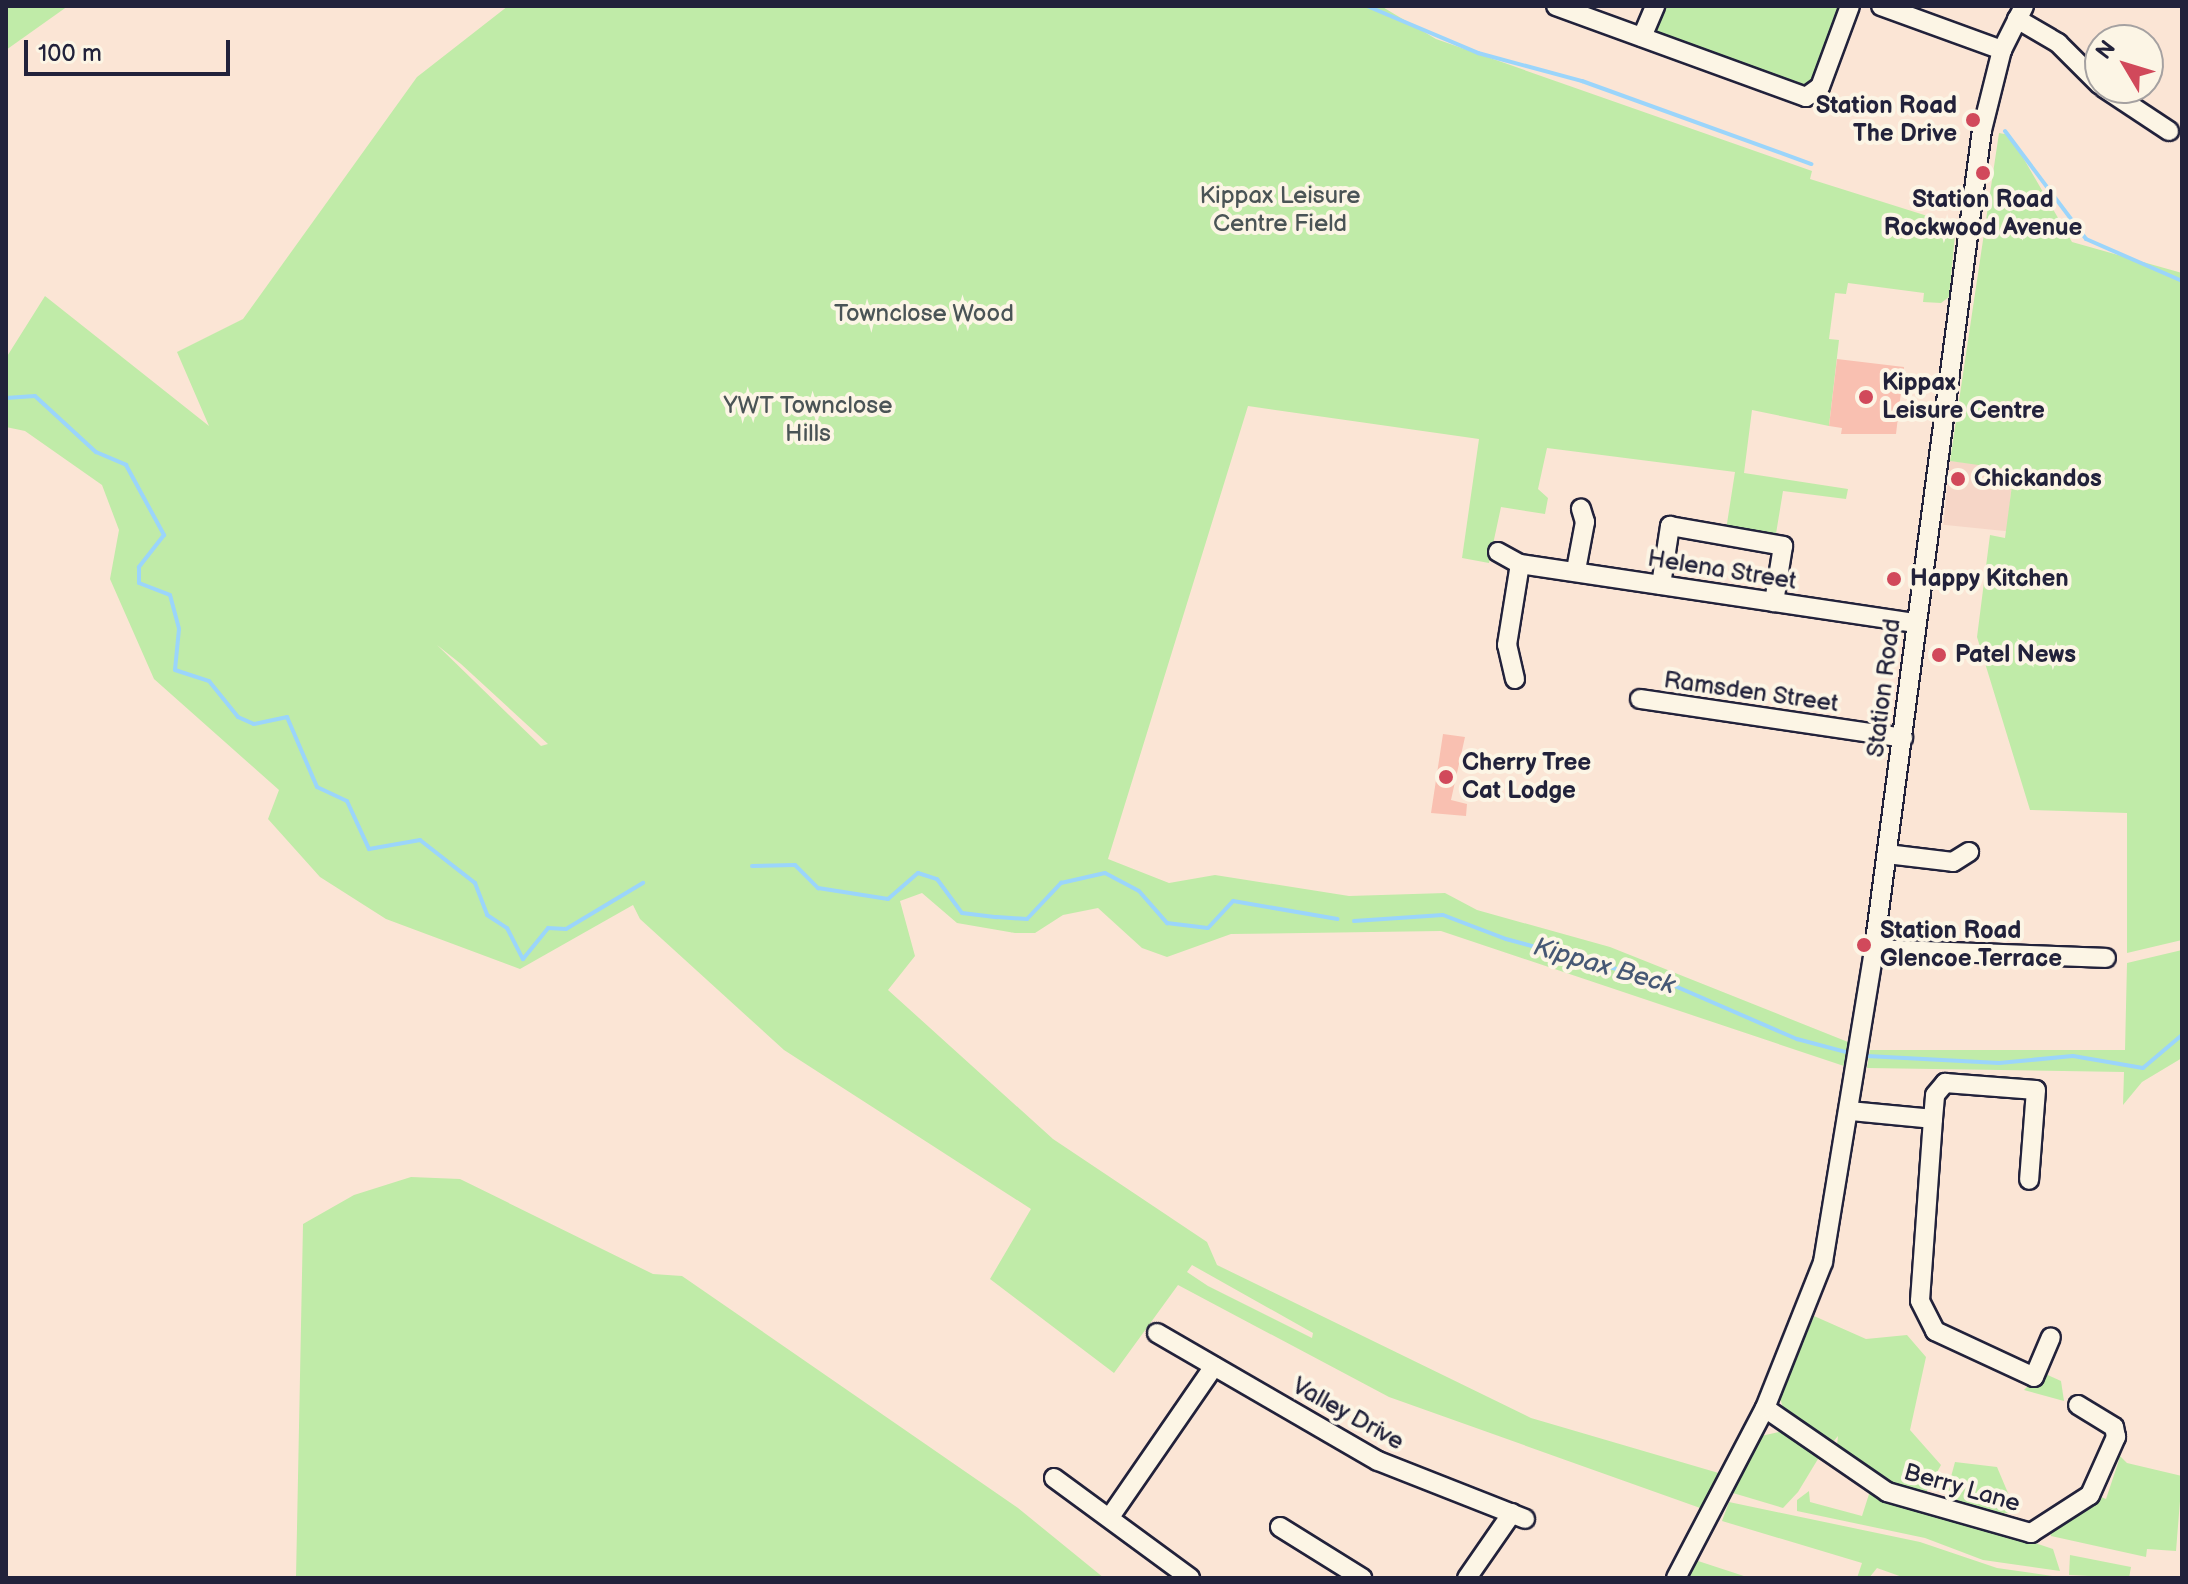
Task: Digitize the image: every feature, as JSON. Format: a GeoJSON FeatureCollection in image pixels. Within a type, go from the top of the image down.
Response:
{"type":"FeatureCollection","features":[{"type":"Feature","properties":{"kind":"street"},"geometry":{"type":"LineString","coordinates":[[1556,6],[1806,97],[1820,87],[1850,6]]}},
{"type":"Feature","properties":{"kind":"street"},"geometry":{"type":"LineString","coordinates":[[1642,37],[1655,6]]}},
{"type":"Feature","properties":{"kind":"street"},"geometry":{"type":"LineString","coordinates":[[1881,6],[2002,50]]}},
{"type":"Feature","properties":{"kind":"street"},"geometry":{"type":"LineString","coordinates":[[2021,12],[2084,69]]}},
{"type":"Feature","properties":{"kind":"street","name":"Station Road"},"geometry":{"type":"LineString","coordinates":[[1765,1408],[1823,1262],[1874,949],[1982,130],[2002,50],[2021,12]]}},
{"type":"Feature","properties":{"kind":"street"},"geometry":{"type":"LineString","coordinates":[[2128,104],[2169,131]]}},
{"type":"Feature","properties":{"kind":"street"},"geometry":{"type":"LineString","coordinates":[[1576,570],[1585,522],[1581,509]]}},
{"type":"Feature","properties":{"kind":"street"},"geometry":{"type":"LineString","coordinates":[[1661,585],[1670,526],[1783,546],[1774,602]]}},
{"type":"Feature","properties":{"kind":"street"},"geometry":{"type":"LineString","coordinates":[[1498,552],[1520,564],[1507,645],[1515,679]]}},
{"type":"Feature","properties":{"kind":"street","name":"Helena Street"},"geometry":{"type":"LineString","coordinates":[[1520,564],[1916,623]]}},
{"type":"Feature","properties":{"kind":"street","name":"Ramsden Street"},"geometry":{"type":"LineString","coordinates":[[1640,699],[1903,738]]}},
{"type":"Feature","properties":{"kind":"street"},"geometry":{"type":"LineString","coordinates":[[1887,854],[1953,862],[1969,852]]}},
{"type":"Feature","properties":{"kind":"street"},"geometry":{"type":"LineString","coordinates":[[1874,949],[2106,958]]}},
{"type":"Feature","properties":{"kind":"street"},"geometry":{"type":"LineString","coordinates":[[2029,1180],[2036,1090],[1945,1083],[1935,1095],[1920,1301],[1928,1322],[1945,1337],[2034,1377],[2051,1337]]}},
{"type":"Feature","properties":{"kind":"street"},"geometry":{"type":"LineString","coordinates":[[1850,1111],[1933,1119]]}},
{"type":"Feature","properties":{"kind":"street","name":"Valley Drive"},"geometry":{"type":"LineString","coordinates":[[1157,1333],[1378,1461],[1518,1516],[1467,1578]]}},
{"type":"Feature","properties":{"kind":"street"},"geometry":{"type":"LineString","coordinates":[[1110,1517],[1214,1366]]}},
{"type":"Feature","properties":{"kind":"street","name":"Berry Lane"},"geometry":{"type":"LineString","coordinates":[[1765,1408],[1887,1492],[2031,1533],[2090,1495],[2116,1437],[2114,1427],[2078,1405]]}},
{"type":"Feature","properties":{"kind":"street"},"geometry":{"type":"LineString","coordinates":[[1676,1578],[1710,1522],[1765,1408]]}},
{"type":"Feature","properties":{"kind":"street"},"geometry":{"type":"LineString","coordinates":[[1054,1478],[1190,1578]]}},
{"type":"Feature","properties":{"kind":"street"},"geometry":{"type":"LineString","coordinates":[[1280,1527],[1362,1578]]}},
{"type":"Feature","properties":{"kind":"shaded area"},"geometry":{"type":"Polygon","coordinates":[[[1950,461],[2014,468],[2007,531],[1943,525],[1950,461]]]}},
{"type":"Feature","properties":{"kind":"green space"},"geometry":{"type":"Polygon","coordinates":[[[6,6],[68,6],[6,50],[6,6]]]}},
{"type":"Feature","properties":{"kind":"green space","name":"YWT Townclose Hills"},"geometry":{"type":"Polygon","coordinates":[[[508,6],[1381,6],[1436,39],[1812,171],[1810,179],[1956,225],[1949,297],[1941,303],[1923,302],[1924,293],[1848,283],[1846,294],[1835,293],[1829,339],[1839,340],[1829,426],[1752,410],[1744,473],[1848,489],[1846,499],[1783,491],[1775,540],[1726,530],[1735,472],[1547,448],[1538,489],[1548,498],[1545,514],[1501,507],[1489,563],[1462,558],[1479,439],[1248,406],[1108,859],[1169,883],[1215,875],[1349,896],[1445,893],[1477,910],[1610,947],[1848,1042],[1847,1067],[1441,931],[1231,934],[1167,957],[1142,948],[1098,908],[1063,915],[1035,933],[1015,933],[957,923],[922,893],[900,901],[915,956],[888,990],[1053,1139],[1207,1242],[1217,1265],[1531,1418],[1722,1474],[1703,1509],[1389,1397],[1178,1285],[1114,1373],[990,1279],[1031,1209],[784,1050],[640,919],[633,905],[520,969],[386,919],[320,877],[268,819],[279,790],[154,679],[110,579],[119,530],[102,485],[25,431],[6,427],[6,358],[45,296],[209,426],[177,352],[243,319],[417,77],[508,6]],[[437,645],[541,746],[548,744],[461,664],[437,645]],[[1192,1265],[1187,1272],[1208,1286],[1312,1338],[1313,1333],[1192,1265]]]}},
{"type":"Feature","properties":{"kind":"green space"},"geometry":{"type":"Polygon","coordinates":[[[1662,6],[1843,6],[1815,85],[1807,91],[1654,33],[1662,6]]]}},
{"type":"Feature","properties":{"kind":"green space"},"geometry":{"type":"Polygon","coordinates":[[[1999,133],[2010,135],[2072,242],[2182,273],[2182,940],[2127,953],[2127,813],[2030,810],[1977,637],[1990,535],[2005,538],[2014,470],[1950,461],[1999,133]]]}},
{"type":"Feature","properties":{"kind":"green space"},"geometry":{"type":"Polygon","coordinates":[[[2182,950],[2182,1058],[2142,1082],[2123,1105],[2124,1072],[1867,1068],[1870,1050],[2125,1050],[2127,963],[2182,950]]]}},
{"type":"Feature","properties":{"kind":"green space"},"geometry":{"type":"Polygon","coordinates":[[[411,1177],[460,1179],[653,1274],[682,1276],[1018,1508],[1104,1578],[296,1578],[303,1224],[354,1195],[411,1177]]]}},
{"type":"Feature","properties":{"kind":"green space"},"geometry":{"type":"Polygon","coordinates":[[[1814,1316],[1866,1339],[1907,1335],[1926,1357],[1910,1430],[1941,1465],[1924,1496],[1891,1487],[1837,1445],[1838,1436],[1833,1442],[1783,1408],[1780,1398],[1814,1316]]]}},
{"type":"Feature","properties":{"kind":"green space"},"geometry":{"type":"Polygon","coordinates":[[[2041,1372],[2061,1381],[2064,1401],[2024,1390],[2041,1372]]]}},
{"type":"Feature","properties":{"kind":"green space"},"geometry":{"type":"Polygon","coordinates":[[[1783,1431],[1821,1454],[1798,1492],[1783,1508],[1733,1493],[1761,1436],[1783,1431]]]}},
{"type":"Feature","properties":{"kind":"green space"},"geometry":{"type":"Polygon","coordinates":[[[2115,1451],[2127,1463],[2182,1476],[2176,1551],[2147,1549],[2146,1557],[2051,1536],[2050,1529],[2096,1495],[2106,1499],[2119,1460],[2111,1457],[2115,1451]]]}},
{"type":"Feature","properties":{"kind":"green space"},"geometry":{"type":"Polygon","coordinates":[[[1955,1462],[1997,1467],[2016,1512],[1999,1514],[1945,1499],[1955,1462]]]}},
{"type":"Feature","properties":{"kind":"green space"},"geometry":{"type":"Polygon","coordinates":[[[1835,1466],[1871,1488],[2053,1549],[2060,1571],[1983,1560],[1925,1538],[1797,1511],[1797,1500],[1809,1491],[1810,1502],[1862,1516],[1870,1491],[1835,1466]]]}},
{"type":"Feature","properties":{"kind":"green space"},"geometry":{"type":"Polygon","coordinates":[[[1729,1502],[1920,1542],[1997,1568],[2059,1577],[1905,1578],[1877,1568],[1869,1578],[1857,1578],[1862,1563],[1722,1521],[1729,1502]]]}},
{"type":"Feature","properties":{"kind":"green space"},"geometry":{"type":"Polygon","coordinates":[[[2070,1555],[2131,1567],[2129,1578],[2069,1575],[2070,1555]]]}},
{"type":"Feature","properties":{"kind":"green space"},"geometry":{"type":"Polygon","coordinates":[[[1695,1560],[1750,1578],[1685,1578],[1695,1560]]]}},
{"type":"Feature","properties":{"kind":"building","name":"Kippax Leisure Centre"},"geometry":{"type":"Polygon","coordinates":[[[1837,359],[1904,367],[1896,434],[1841,434],[1842,428],[1829,426],[1837,359]]]}},
{"type":"Feature","properties":{"kind":"building","name":"Cherry Tree Cat Lodge"},"geometry":{"type":"Polygon","coordinates":[[[1443,734],[1465,737],[1451,800],[1467,804],[1466,816],[1431,813],[1443,734]]]}},
{"type":"Feature","properties":{"kind":"waterway"},"geometry":{"type":"LineString","coordinates":[[1367,6],[1478,53],[1582,81],[1811,164]]}},
{"type":"Feature","properties":{"kind":"waterway"},"geometry":{"type":"LineString","coordinates":[[2005,131],[2086,239],[2182,281]]}},
{"type":"Feature","properties":{"kind":"waterway","name":"Kippax Beck"},"geometry":{"type":"LineString","coordinates":[[6,398],[35,396],[96,452],[126,465],[164,535],[139,567],[139,583],[170,595],[179,629],[175,670],[209,681],[238,717],[254,724],[287,717],[317,787],[347,801],[369,849],[420,840],[475,883],[487,915],[507,928],[523,959],[548,928],[566,929],[643,883]]}},
{"type":"Feature","properties":{"kind":"waterway","name":"Kippax Beck"},"geometry":{"type":"LineString","coordinates":[[752,866],[795,865],[818,888],[888,899],[918,873],[937,879],[962,913],[997,917],[1027,919],[1061,883],[1105,873],[1139,891],[1167,923],[1208,928],[1233,901],[1337,919]]}},
{"type":"Feature","properties":{"kind":"waterway","name":"Kippax Beck"},"geometry":{"type":"LineString","coordinates":[[1354,921],[1443,915],[1506,939],[1668,983],[1797,1039],[1846,1052]]}},
{"type":"Feature","properties":{"kind":"waterway","name":"Kippax Beck"},"geometry":{"type":"LineString","coordinates":[[1867,1056],[1999,1063],[2073,1056],[2143,1068],[2182,1035]]}},
{"type":"Feature","properties":{"kind":"place","name":"Station Road The Drive"},"geometry":{"type":"Point","coordinates":[1973,120]}},
{"type":"Feature","properties":{"kind":"place","name":"Station Road Rockwood Avenue"},"geometry":{"type":"Point","coordinates":[1983,173]}},
{"type":"Feature","properties":{"kind":"place","name":"Kippax Leisure Centre"},"geometry":{"type":"Point","coordinates":[1866,397]}},
{"type":"Feature","properties":{"kind":"place","name":"Chickandos"},"geometry":{"type":"Point","coordinates":[1958,479]}},
{"type":"Feature","properties":{"kind":"place","name":"Happy Kitchen"},"geometry":{"type":"Point","coordinates":[1894,579]}},
{"type":"Feature","properties":{"kind":"place","name":"Patel News"},"geometry":{"type":"Point","coordinates":[1939,655]}},
{"type":"Feature","properties":{"kind":"place","name":"Cherry Tree Cat Lodge"},"geometry":{"type":"Point","coordinates":[1446,777]}},
{"type":"Feature","properties":{"kind":"place","name":"Station Road Glencoe Terrace"},"geometry":{"type":"Point","coordinates":[1864,945]}},
{"type":"Feature","properties":{"kind":"park label","name":"Kippax Leisure Centre Field"},"geometry":{"type":"Point","coordinates":[1280,210]}},
{"type":"Feature","properties":{"kind":"park label","name":"Townclose Wood"},"geometry":{"type":"Point","coordinates":[924,314]}}]}
